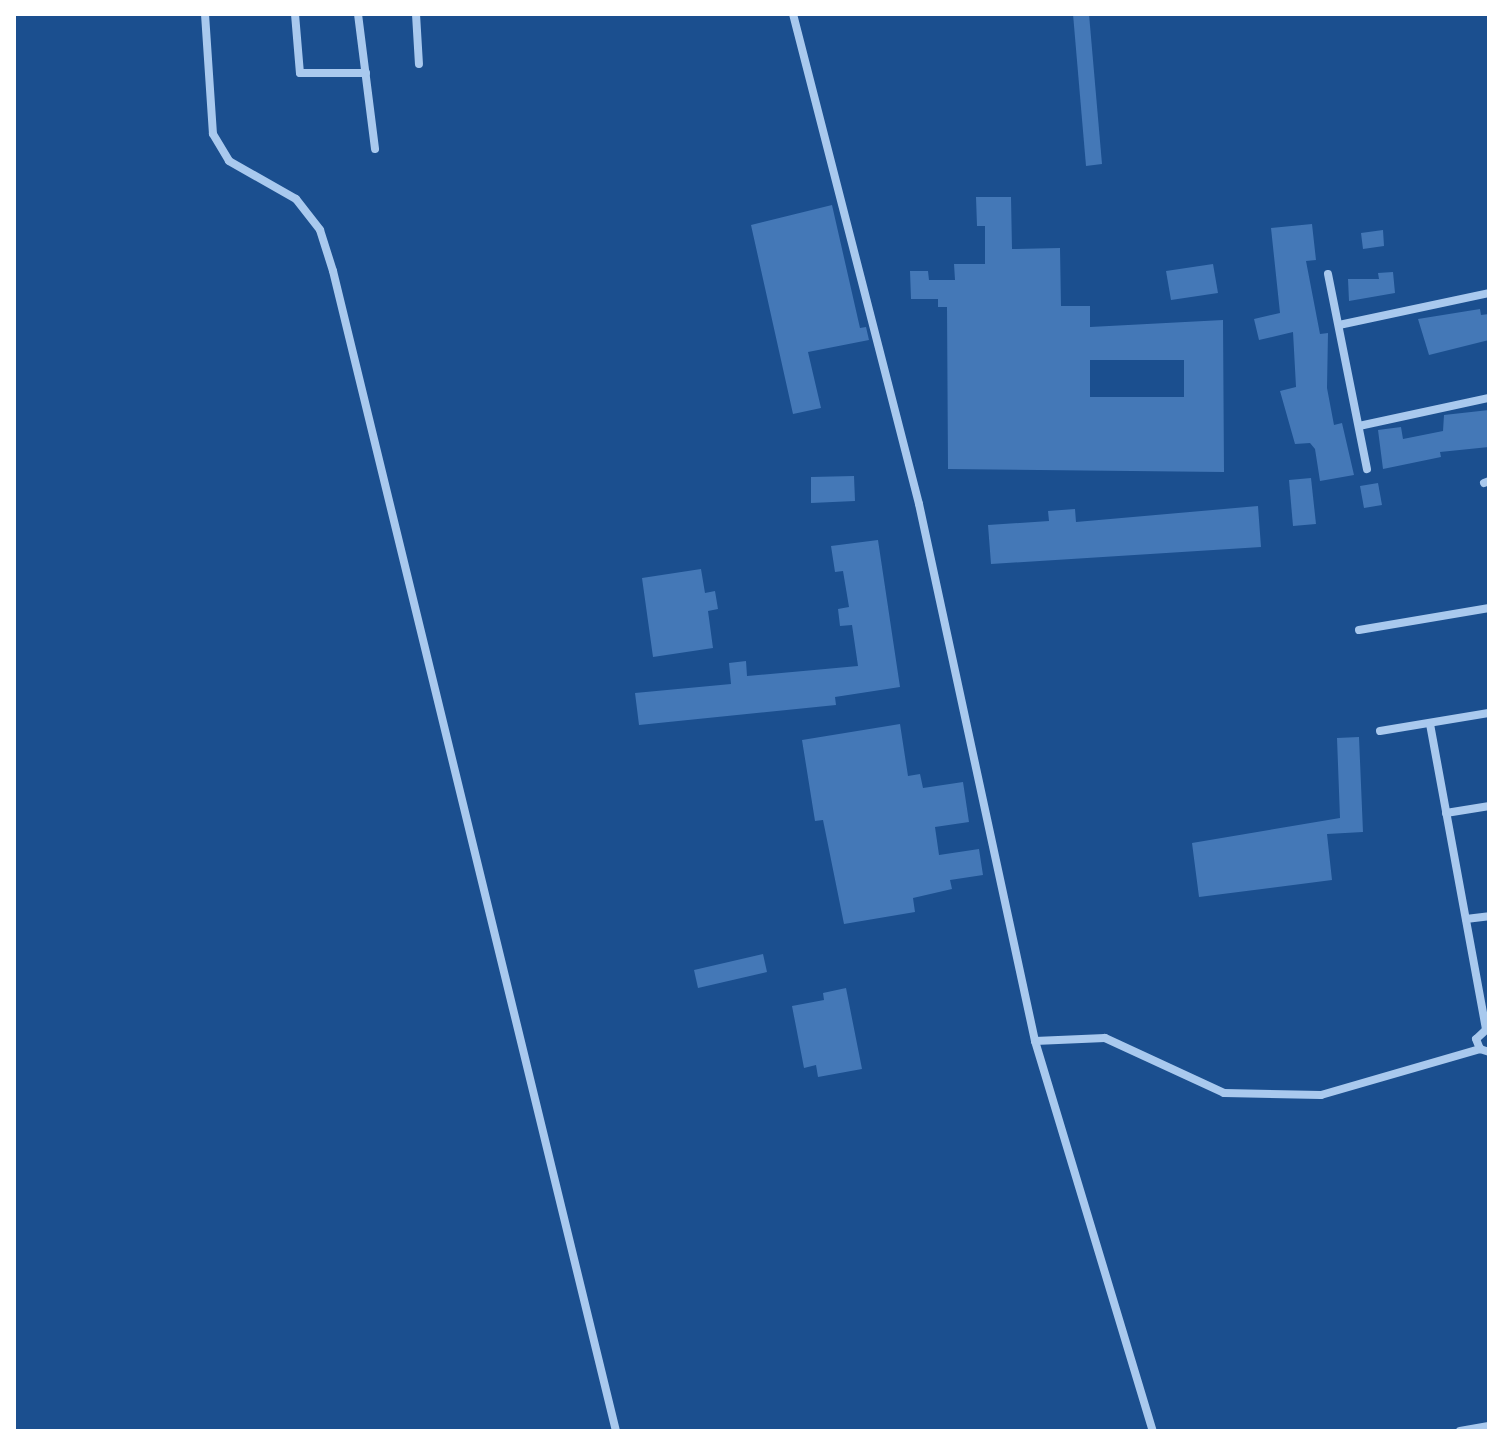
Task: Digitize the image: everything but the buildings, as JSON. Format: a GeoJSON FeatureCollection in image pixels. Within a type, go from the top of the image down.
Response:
{"type":"FeatureCollection","features":[{"type":"Feature","properties":{"kind":"street"},"geometry":{"type":"LineString","coordinates":[[205,14],[213,134],[229,161],[296,199],[320,230],[333,271],[616,1431]]}},
{"type":"Feature","properties":{"kind":"street"},"geometry":{"type":"LineString","coordinates":[[295,14],[300,73],[366,73]]}},
{"type":"Feature","properties":{"kind":"street"},"geometry":{"type":"LineString","coordinates":[[358,14],[375,149]]}},
{"type":"Feature","properties":{"kind":"street"},"geometry":{"type":"LineString","coordinates":[[416,14],[419,64]]}},
{"type":"Feature","properties":{"kind":"street"},"geometry":{"type":"LineString","coordinates":[[793,14],[919,504],[1035,1041],[1153,1431]]}},
{"type":"Feature","properties":{"kind":"street"},"geometry":{"type":"LineString","coordinates":[[1328,274],[1367,469]]}},
{"type":"Feature","properties":{"kind":"street"},"geometry":{"type":"LineString","coordinates":[[1339,325],[1489,293]]}},
{"type":"Feature","properties":{"kind":"street"},"geometry":{"type":"LineString","coordinates":[[1359,426],[1489,398]]}},
{"type":"Feature","properties":{"kind":"street"},"geometry":{"type":"LineString","coordinates":[[1359,630],[1489,608]]}},
{"type":"Feature","properties":{"kind":"street"},"geometry":{"type":"LineString","coordinates":[[1380,731],[1489,713]]}},
{"type":"Feature","properties":{"kind":"street"},"geometry":{"type":"LineString","coordinates":[[1035,1041],[1105,1038],[1224,1093],[1321,1095],[1485,1050],[1477,1034],[1488,1028],[1430,724]]}},
{"type":"Feature","properties":{"kind":"street"},"geometry":{"type":"LineString","coordinates":[[1446,813],[1489,806]]}},
{"type":"Feature","properties":{"kind":"street"},"geometry":{"type":"LineString","coordinates":[[1466,919],[1489,916]]}},
{"type":"Feature","properties":{"kind":"street"},"geometry":{"type":"LineString","coordinates":[[1460,1431],[1489,1426]]}}]}
